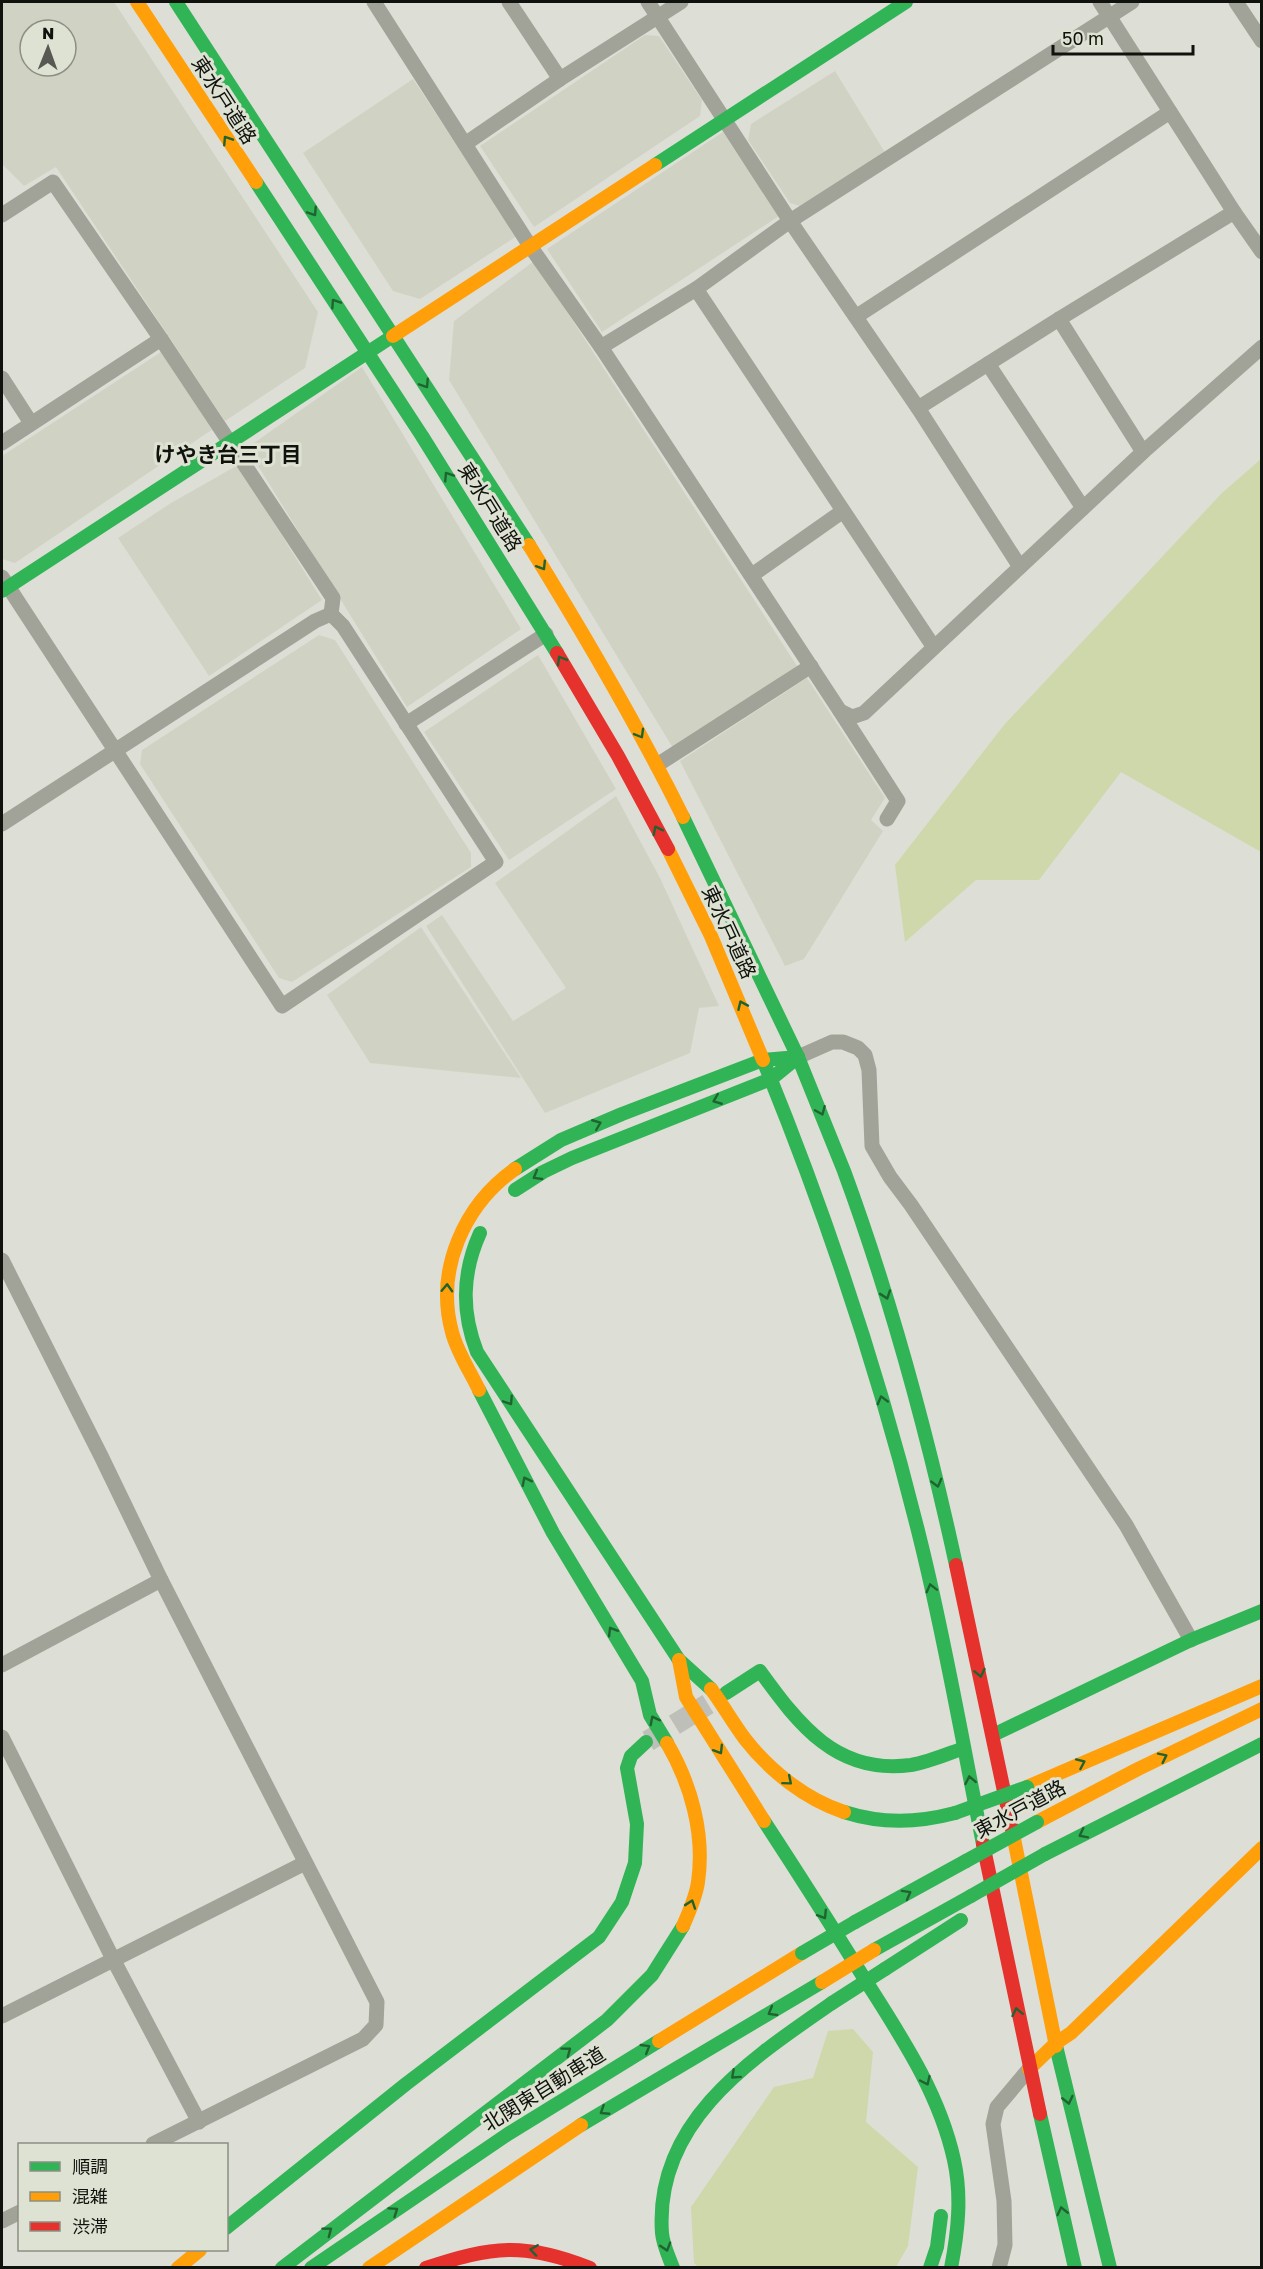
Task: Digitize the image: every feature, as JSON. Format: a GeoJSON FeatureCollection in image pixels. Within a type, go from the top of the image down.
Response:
{"type":"FeatureCollection","features":[{"type":"Feature","properties":{"kind":"main road","name":"東水戸道路"},"geometry":{"type":"LineString","coordinates":[[137,2],[368,351],[546,634],[632,781],[697,907],[746,1013],[763,1060],[793,1129],[858,1311],[917,1530],[939,1620],[1029,2069],[1075,2268]]}},
{"type":"Feature","properties":{"kind":"main road","name":"東水戸道路"},"geometry":{"type":"LineString","coordinates":[[176,2],[508,511],[567,606],[657,765],[798,1057],[824,1117],[889,1305],[945,1512],[1056,2043],[1110,2268]]}},
{"type":"Feature","properties":{"kind":"main road"},"geometry":{"type":"LineString","coordinates":[[4,585],[229,443],[906,2]]}},
{"type":"Feature","properties":{"kind":"main road"},"geometry":{"type":"LineString","coordinates":[[282,2268],[608,2020],[652,1975],[668,1951],[683,1926],[698,1883],[700,1855],[693,1805],[672,1752],[650,1715],[642,1681],[553,1533],[456,1345],[449,1327],[448,1268],[459,1233],[479,1201],[507,1173],[577,1132],[763,1060],[798,1057]]}},
{"type":"Feature","properties":{"kind":"main road"},"geometry":{"type":"LineString","coordinates":[[503,1201],[520,1186],[572,1158],[771,1079],[798,1057]]}},
{"type":"Feature","properties":{"kind":"main road"},"geometry":{"type":"LineString","coordinates":[[490,1217],[478,1236],[470,1256],[466,1276],[465,1298],[469,1335],[477,1352],[679,1660],[706,1683],[748,1742],[789,1783],[810,1798],[836,1810],[862,1818],[884,1821],[906,1822],[955,1813],[1027,1787],[1262,1686]]}},
{"type":"Feature","properties":{"kind":"main road"},"geometry":{"type":"LineString","coordinates":[[993,1735],[1191,1640],[1262,1611]]}},
{"type":"Feature","properties":{"kind":"main road"},"geometry":{"type":"LineString","coordinates":[[679,1660],[686,1696],[916,2060],[936,2102],[955,2158],[958,2180],[959,2226],[951,2268]]}},
{"type":"Feature","properties":{"kind":"main road"},"geometry":{"type":"LineString","coordinates":[[726,1693],[760,1671],[788,1711],[816,1740],[842,1756],[871,1765],[910,1765],[964,1748]]}},
{"type":"Feature","properties":{"kind":"main road"},"geometry":{"type":"LineString","coordinates":[[642,1681],[657,1693]]}},
{"type":"Feature","properties":{"kind":"main road","name":"東水戸道路"},"geometry":{"type":"LineString","coordinates":[[802,1953],[1037,1822],[1138,1769],[1262,1709]]}},
{"type":"Feature","properties":{"kind":"main road"},"geometry":{"type":"LineString","coordinates":[[228,2226],[406,2084],[599,1937],[615,1916],[628,1889],[636,1861],[636,1816],[628,1776],[628,1760],[635,1750],[646,1742]]}},
{"type":"Feature","properties":{"kind":"main road"},"geometry":{"type":"LineString","coordinates":[[369,2268],[522,2163],[614,2104],[874,1950],[1045,1854],[1262,1744]]}},
{"type":"Feature","properties":{"kind":"main road"},"geometry":{"type":"LineString","coordinates":[[673,2268],[662,2234],[664,2190],[670,2166],[693,2122],[709,2100],[747,2064],[765,2049],[885,1969],[980,1909],[1140,1815],[1228,1760]]}},
{"type":"Feature","properties":{"kind":"main road"},"geometry":{"type":"LineString","coordinates":[[1029,2069],[1056,2043],[1071,2033],[1262,1848]]}},
{"type":"Feature","properties":{"kind":"main road"},"geometry":{"type":"LineString","coordinates":[[813,1932],[857,2000]]}},
{"type":"Feature","properties":{"kind":"main road","name":"北関東自動車道"},"geometry":{"type":"LineString","coordinates":[[312,2268],[508,2134],[802,1953]]}},
{"type":"Feature","properties":{"kind":"main road"},"geometry":{"type":"LineString","coordinates":[[930,2268],[937,2247],[942,2205]]}},
{"type":"Feature","properties":{"kind":"main road"},"geometry":{"type":"LineString","coordinates":[[426,2268],[482,2250],[510,2248],[537,2249],[590,2268]]}},
{"type":"Feature","properties":{"kind":"main road"},"geometry":{"type":"LineString","coordinates":[[178,2268],[199,2251]]}},
{"type":"Feature","properties":{"kind":"street"},"geometry":{"type":"LineString","coordinates":[[375,2],[530,246],[602,347],[898,801],[887,819]]}},
{"type":"Feature","properties":{"kind":"street"},"geometry":{"type":"LineString","coordinates":[[509,2],[560,79]]}},
{"type":"Feature","properties":{"kind":"street"},"geometry":{"type":"LineString","coordinates":[[648,2],[790,221],[918,408],[1020,567]]}},
{"type":"Feature","properties":{"kind":"street"},"geometry":{"type":"LineString","coordinates":[[465,144],[560,79],[681,2]]}},
{"type":"Feature","properties":{"kind":"street"},"geometry":{"type":"LineString","coordinates":[[1100,2],[1262,252]]}},
{"type":"Feature","properties":{"kind":"street"},"geometry":{"type":"LineString","coordinates":[[602,347],[696,289],[790,221],[1132,2]]}},
{"type":"Feature","properties":{"kind":"street"},"geometry":{"type":"LineString","coordinates":[[1236,2],[1261,40]]}},
{"type":"Feature","properties":{"kind":"street"},"geometry":{"type":"LineString","coordinates":[[857,316],[1170,112]]}},
{"type":"Feature","properties":{"kind":"street"},"geometry":{"type":"LineString","coordinates":[[2,215],[53,182],[161,339],[333,598],[331,614]]}},
{"type":"Feature","properties":{"kind":"street"},"geometry":{"type":"LineString","coordinates":[[918,408],[1234,212]]}},
{"type":"Feature","properties":{"kind":"street"},"geometry":{"type":"LineString","coordinates":[[696,289],[933,646]]}},
{"type":"Feature","properties":{"kind":"street"},"geometry":{"type":"LineString","coordinates":[[1059,319],[1143,452]]}},
{"type":"Feature","properties":{"kind":"street"},"geometry":{"type":"LineString","coordinates":[[2,443],[161,339]]}},
{"type":"Feature","properties":{"kind":"street"},"geometry":{"type":"LineString","coordinates":[[840,711],[852,717],[864,713],[1143,452],[1262,347]]}},
{"type":"Feature","properties":{"kind":"street"},"geometry":{"type":"LineString","coordinates":[[988,364],[1083,508]]}},
{"type":"Feature","properties":{"kind":"street"},"geometry":{"type":"LineString","coordinates":[[2,378],[31,423]]}},
{"type":"Feature","properties":{"kind":"street"},"geometry":{"type":"LineString","coordinates":[[752,575],[843,511]]}},
{"type":"Feature","properties":{"kind":"street"},"geometry":{"type":"LineString","coordinates":[[4,585],[282,1006],[496,862],[343,626],[331,614]]}},
{"type":"Feature","properties":{"kind":"street"},"geometry":{"type":"LineString","coordinates":[[2,824],[315,621],[331,614]]}},
{"type":"Feature","properties":{"kind":"street"},"geometry":{"type":"LineString","coordinates":[[406,724],[546,634]]}},
{"type":"Feature","properties":{"kind":"street"},"geometry":{"type":"LineString","coordinates":[[657,765],[811,666]]}},
{"type":"Feature","properties":{"kind":"street"},"geometry":{"type":"LineString","coordinates":[[798,1057],[832,1042],[851,1045],[865,1055],[869,1070],[872,1146],[890,1177],[1126,1525],[1191,1640]]}},
{"type":"Feature","properties":{"kind":"street"},"geometry":{"type":"LineString","coordinates":[[2,1260],[161,1580],[377,2002],[376,2025],[363,2039],[157,2143]]}},
{"type":"Feature","properties":{"kind":"street"},"geometry":{"type":"LineString","coordinates":[[2,1665],[161,1580]]}},
{"type":"Feature","properties":{"kind":"street"},"geometry":{"type":"LineString","coordinates":[[2,1737],[113,1959],[199,2122]]}},
{"type":"Feature","properties":{"kind":"street"},"geometry":{"type":"LineString","coordinates":[[2,2016],[306,1863]]}},
{"type":"Feature","properties":{"kind":"street"},"geometry":{"type":"LineString","coordinates":[[999,2268],[1005,2245],[1004,2201],[993,2124],[998,2107],[1029,2069]]}},
{"type":"Feature","properties":{"kind":"street"},"geometry":{"type":"LineString","coordinates":[[2,2221],[18,2213]]}},
{"type":"Feature","properties":{"kind":"shaded area"},"geometry":{"type":"Polygon","coordinates":[[[2,2],[114,2],[318,312],[305,368],[225,421],[56,167],[24,186],[2,164],[2,2]]]}},
{"type":"Feature","properties":{"kind":"shaded area"},"geometry":{"type":"Polygon","coordinates":[[[645,35],[659,36],[702,100],[700,116],[534,227],[480,146],[645,35]]]}},
{"type":"Feature","properties":{"kind":"shaded area"},"geometry":{"type":"Polygon","coordinates":[[[835,71],[886,154],[807,206],[800,206],[790,203],[748,140],[751,124],[835,71]]]}},
{"type":"Feature","properties":{"kind":"shaded area"},"geometry":{"type":"Polygon","coordinates":[[[413,79],[517,236],[420,299],[393,291],[303,153],[413,79]]]}},
{"type":"Feature","properties":{"kind":"shaded area"},"geometry":{"type":"Polygon","coordinates":[[[723,132],[779,216],[602,332],[547,249],[723,132]]]}},
{"type":"Feature","properties":{"kind":"shaded area"},"geometry":{"type":"Polygon","coordinates":[[[534,261],[799,669],[673,748],[449,380],[454,321],[534,261]]]}},
{"type":"Feature","properties":{"kind":"shaded area"},"geometry":{"type":"Polygon","coordinates":[[[161,352],[213,429],[15,563],[2,559],[2,456],[161,352]]]}},
{"type":"Feature","properties":{"kind":"shaded area"},"geometry":{"type":"Polygon","coordinates":[[[362,367],[521,629],[407,707],[247,448],[362,367]]]}},
{"type":"Feature","properties":{"kind":"shaded area"},"geometry":{"type":"Polygon","coordinates":[[[238,465],[322,600],[209,676],[118,538],[171,503],[238,465]]]}},
{"type":"Feature","properties":{"kind":"shaded area"},"geometry":{"type":"Polygon","coordinates":[[[319,635],[335,640],[471,853],[471,867],[292,982],[279,978],[140,764],[142,750],[319,635]]]}},
{"type":"Feature","properties":{"kind":"shaded area"},"geometry":{"type":"Polygon","coordinates":[[[538,655],[616,789],[509,860],[424,732],[538,655]]]}},
{"type":"Feature","properties":{"kind":"shaded area"},"geometry":{"type":"Polygon","coordinates":[[[807,678],[885,798],[871,820],[883,831],[804,959],[785,966],[680,761],[807,678]]]}},
{"type":"Feature","properties":{"kind":"shaded area"},"geometry":{"type":"Polygon","coordinates":[[[616,796],[660,878],[719,1006],[699,1008],[690,1053],[545,1113],[426,926],[442,915],[513,1021],[566,988],[495,883],[616,796]]]}},
{"type":"Feature","properties":{"kind":"shaded area"},"geometry":{"type":"Polygon","coordinates":[[[421,927],[521,1078],[370,1063],[327,995],[421,927]]]}},
{"type":"Feature","properties":{"kind":"green space"},"geometry":{"type":"Polygon","coordinates":[[[1261,459],[1261,852],[1121,772],[1039,880],[976,880],[905,942],[895,865],[1004,725],[1222,493],[1261,459]]]}},
{"type":"Feature","properties":{"kind":"green space"},"geometry":{"type":"Polygon","coordinates":[[[853,2029],[873,2052],[866,2122],[918,2167],[908,2246],[896,2267],[698,2267],[694,2263],[691,2207],[774,2087],[813,2078],[828,2031],[853,2029]]]}},
{"type":"Feature","properties":{"kind":"tunnel"},"geometry":{"type":"LineString","coordinates":[[648,1741],[708,1704]]}},
{"type":"Feature","properties":{"kind":"traffic: fast"},"geometry":{"type":"LineString","coordinates":[[176,2],[529,545]]}},
{"type":"Feature","properties":{"kind":"traffic: fast"},"geometry":{"type":"LineString","coordinates":[[655,165],[906,2]]}},
{"type":"Feature","properties":{"kind":"traffic: fast"},"geometry":{"type":"LineString","coordinates":[[256,182],[422,436],[557,653]]}},
{"type":"Feature","properties":{"kind":"traffic: fast"},"geometry":{"type":"LineString","coordinates":[[2,591],[393,336]]}},
{"type":"Feature","properties":{"kind":"traffic: fast"},"geometry":{"type":"LineString","coordinates":[[683,817],[798,1057]]}},
{"type":"Feature","properties":{"kind":"traffic: fast"},"geometry":{"type":"LineString","coordinates":[[798,1057],[844,1171],[877,1268],[920,1416],[956,1565]]}},
{"type":"Feature","properties":{"kind":"traffic: fast"},"geometry":{"type":"LineString","coordinates":[[515,1190],[543,1172],[572,1158],[771,1079],[798,1057]]}},
{"type":"Feature","properties":{"kind":"traffic: fast"},"geometry":{"type":"LineString","coordinates":[[515,1169],[561,1140],[622,1114],[763,1060],[798,1057]]}},
{"type":"Feature","properties":{"kind":"traffic: fast"},"geometry":{"type":"LineString","coordinates":[[765,1065],[832,1243],[890,1424],[931,1584],[983,1844]]}},
{"type":"Feature","properties":{"kind":"traffic: fast"},"geometry":{"type":"LineString","coordinates":[[480,1233],[470,1263],[466,1292],[468,1322],[477,1352],[679,1660],[711,1689]]}},
{"type":"Feature","properties":{"kind":"traffic: fast"},"geometry":{"type":"LineString","coordinates":[[479,1390],[553,1533],[642,1681],[650,1715],[667,1743]]}},
{"type":"Feature","properties":{"kind":"traffic: fast"},"geometry":{"type":"LineString","coordinates":[[993,1735],[1191,1640],[1262,1611]]}},
{"type":"Feature","properties":{"kind":"traffic: fast"},"geometry":{"type":"LineString","coordinates":[[726,1693],[760,1671],[805,1727],[822,1742],[841,1754],[862,1762],[885,1766],[911,1765],[964,1748]]}},
{"type":"Feature","properties":{"kind":"traffic: fast"},"geometry":{"type":"LineString","coordinates":[[228,2226],[406,2084],[599,1937],[622,1902],[635,1863],[637,1824],[627,1768],[631,1756],[646,1742]]}},
{"type":"Feature","properties":{"kind":"traffic: fast"},"geometry":{"type":"LineString","coordinates":[[1045,1854],[1262,1744]]}},
{"type":"Feature","properties":{"kind":"traffic: fast"},"geometry":{"type":"LineString","coordinates":[[955,1813],[1027,1787]]}},
{"type":"Feature","properties":{"kind":"traffic: fast"},"geometry":{"type":"LineString","coordinates":[[844,1812],[872,1819],[900,1821],[927,1819],[955,1813]]}},
{"type":"Feature","properties":{"kind":"traffic: fast"},"geometry":{"type":"LineString","coordinates":[[764,1821],[904,2043],[939,2111],[954,2160],[958,2187],[956,2241],[951,2268]]}},
{"type":"Feature","properties":{"kind":"traffic: fast"},"geometry":{"type":"LineString","coordinates":[[966,1861],[1037,1822]]}},
{"type":"Feature","properties":{"kind":"traffic: fast"},"geometry":{"type":"LineString","coordinates":[[971,1896],[1045,1854]]}},
{"type":"Feature","properties":{"kind":"traffic: fast"},"geometry":{"type":"LineString","coordinates":[[855,1922],[966,1861]]}},
{"type":"Feature","properties":{"kind":"traffic: fast"},"geometry":{"type":"LineString","coordinates":[[874,1950],[971,1896]]}},
{"type":"Feature","properties":{"kind":"traffic: fast"},"geometry":{"type":"LineString","coordinates":[[885,1969],[961,1920]]}},
{"type":"Feature","properties":{"kind":"traffic: fast"},"geometry":{"type":"LineString","coordinates":[[802,1953],[855,1922]]}},
{"type":"Feature","properties":{"kind":"traffic: fast"},"geometry":{"type":"LineString","coordinates":[[282,2268],[607,2020],[652,1975],[683,1926]]}},
{"type":"Feature","properties":{"kind":"traffic: fast"},"geometry":{"type":"LineString","coordinates":[[832,2003],[885,1969]]}},
{"type":"Feature","properties":{"kind":"traffic: fast"},"geometry":{"type":"LineString","coordinates":[[581,2125],[822,1982]]}},
{"type":"Feature","properties":{"kind":"traffic: fast"},"geometry":{"type":"LineString","coordinates":[[673,2268],[662,2233],[664,2194],[674,2158],[691,2126],[714,2097],[741,2071],[770,2047],[832,2003]]}},
{"type":"Feature","properties":{"kind":"traffic: fast"},"geometry":{"type":"LineString","coordinates":[[311,2268],[508,2134],[659,2041]]}},
{"type":"Feature","properties":{"kind":"traffic: fast"},"geometry":{"type":"LineString","coordinates":[[1056,2046],[1110,2268]]}},
{"type":"Feature","properties":{"kind":"traffic: fast"},"geometry":{"type":"LineString","coordinates":[[1040,2114],[1075,2268]]}},
{"type":"Feature","properties":{"kind":"traffic: fast"},"geometry":{"type":"LineString","coordinates":[[930,2268],[937,2247],[941,2216]]}},
{"type":"Feature","properties":{"kind":"traffic: slow"},"geometry":{"type":"LineString","coordinates":[[137,2],[256,182]]}},
{"type":"Feature","properties":{"kind":"traffic: slow"},"geometry":{"type":"LineString","coordinates":[[393,336],[655,165]]}},
{"type":"Feature","properties":{"kind":"traffic: slow"},"geometry":{"type":"LineString","coordinates":[[529,545],[609,679],[683,817]]}},
{"type":"Feature","properties":{"kind":"traffic: slow"},"geometry":{"type":"LineString","coordinates":[[668,849],[711,936],[763,1060]]}},
{"type":"Feature","properties":{"kind":"traffic: slow"},"geometry":{"type":"LineString","coordinates":[[479,1390],[460,1354],[452,1332],[448,1309],[451,1263],[468,1220],[481,1201],[515,1169]]}},
{"type":"Feature","properties":{"kind":"traffic: slow"},"geometry":{"type":"LineString","coordinates":[[679,1660],[686,1697],[764,1821]]}},
{"type":"Feature","properties":{"kind":"traffic: slow"},"geometry":{"type":"LineString","coordinates":[[1027,1787],[1262,1686]]}},
{"type":"Feature","properties":{"kind":"traffic: slow"},"geometry":{"type":"LineString","coordinates":[[711,1689],[745,1739],[777,1773],[802,1792],[844,1812]]}},
{"type":"Feature","properties":{"kind":"traffic: slow"},"geometry":{"type":"LineString","coordinates":[[1037,1822],[1138,1769],[1262,1709]]}},
{"type":"Feature","properties":{"kind":"traffic: slow"},"geometry":{"type":"LineString","coordinates":[[667,1743],[683,1775],[698,1828],[700,1864],[697,1888],[683,1926]]}},
{"type":"Feature","properties":{"kind":"traffic: slow"},"geometry":{"type":"LineString","coordinates":[[1012,1829],[1056,2046]]}},
{"type":"Feature","properties":{"kind":"traffic: slow"},"geometry":{"type":"LineString","coordinates":[[1029,2069],[1056,2043],[1071,2033],[1262,1848]]}},
{"type":"Feature","properties":{"kind":"traffic: slow"},"geometry":{"type":"LineString","coordinates":[[822,1982],[874,1950]]}},
{"type":"Feature","properties":{"kind":"traffic: slow"},"geometry":{"type":"LineString","coordinates":[[659,2041],[802,1953]]}},
{"type":"Feature","properties":{"kind":"traffic: slow"},"geometry":{"type":"LineString","coordinates":[[369,2268],[581,2125]]}},
{"type":"Feature","properties":{"kind":"traffic: slow"},"geometry":{"type":"LineString","coordinates":[[178,2268],[199,2251]]}},
{"type":"Feature","properties":{"kind":"traffic: jam"},"geometry":{"type":"LineString","coordinates":[[557,653],[618,756],[668,849]]}},
{"type":"Feature","properties":{"kind":"traffic: jam"},"geometry":{"type":"LineString","coordinates":[[956,1565],[1012,1829]]}},
{"type":"Feature","properties":{"kind":"traffic: jam"},"geometry":{"type":"LineString","coordinates":[[983,1844],[1040,2114]]}},
{"type":"Feature","properties":{"kind":"traffic: jam"},"geometry":{"type":"LineString","coordinates":[[426,2268],[470,2255],[508,2250],[546,2254],[590,2268]]}},
{"type":"Feature","properties":{"kind":"district","name":"けやき台三丁目"},"geometry":{"type":"Point","coordinates":[228,455]}}]}
